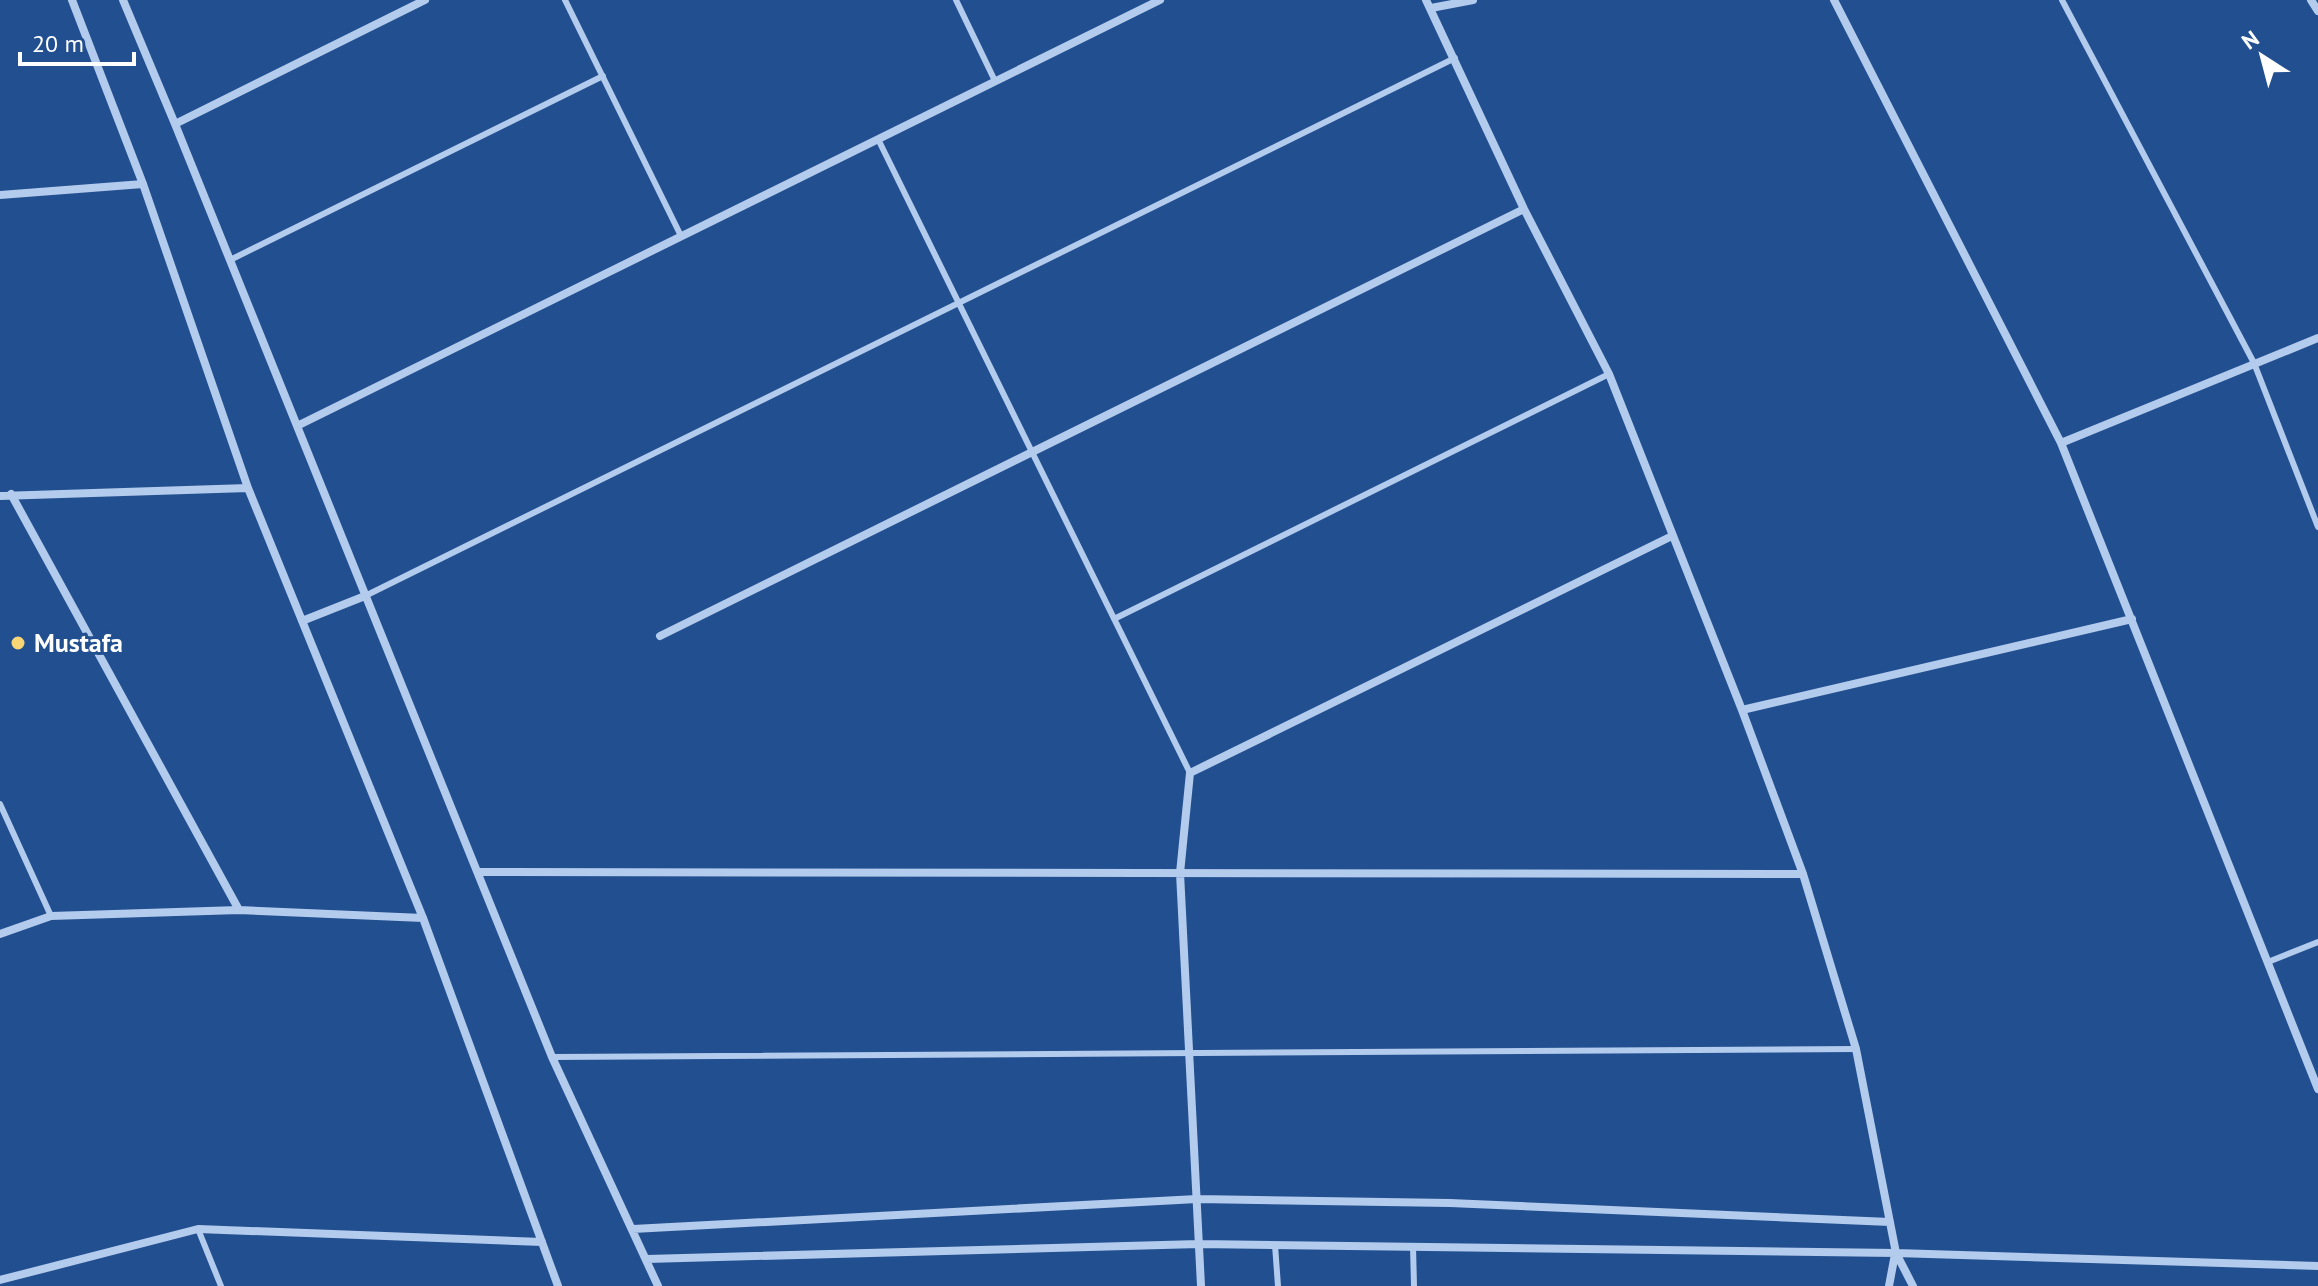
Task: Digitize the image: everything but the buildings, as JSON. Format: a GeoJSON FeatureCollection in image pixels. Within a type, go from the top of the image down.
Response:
{"type":"FeatureCollection","features":[{"type":"Feature","properties":{"kind":"street"},"geometry":{"type":"LineString","coordinates":[[72,0],[143,184],[248,488],[423,918],[558,1286]]}},
{"type":"Feature","properties":{"kind":"street"},"geometry":{"type":"LineString","coordinates":[[123,0],[552,1057],[658,1286]]}},
{"type":"Feature","properties":{"kind":"street"},"geometry":{"type":"LineString","coordinates":[[175,124],[425,0]]}},
{"type":"Feature","properties":{"kind":"street"},"geometry":{"type":"LineString","coordinates":[[297,426],[1160,0]]}},
{"type":"Feature","properties":{"kind":"street"},"geometry":{"type":"LineString","coordinates":[[1473,0],[1429,4],[1524,209],[1609,374],[1742,710],[1803,874],[1856,1049],[1896,1253],[1913,1286]]}},
{"type":"Feature","properties":{"kind":"street"},"geometry":{"type":"LineString","coordinates":[[1834,0],[2061,443],[2318,1089]]}},
{"type":"Feature","properties":{"kind":"street"},"geometry":{"type":"LineString","coordinates":[[2311,0],[2318,11]]}},
{"type":"Feature","properties":{"kind":"street"},"geometry":{"type":"LineString","coordinates":[[0,195],[143,184]]}},
{"type":"Feature","properties":{"kind":"street"},"geometry":{"type":"LineString","coordinates":[[660,636],[1524,209]]}},
{"type":"Feature","properties":{"kind":"street"},"geometry":{"type":"LineString","coordinates":[[2061,443],[2318,338]]}},
{"type":"Feature","properties":{"kind":"street"},"geometry":{"type":"LineString","coordinates":[[0,496],[248,488]]}},
{"type":"Feature","properties":{"kind":"street"},"geometry":{"type":"LineString","coordinates":[[11,494],[239,910]]}},
{"type":"Feature","properties":{"kind":"street"},"geometry":{"type":"LineString","coordinates":[[1201,1286],[1180,873],[1190,773],[1672,536]]}},
{"type":"Feature","properties":{"kind":"street"},"geometry":{"type":"LineString","coordinates":[[302,621],[365,596]]}},
{"type":"Feature","properties":{"kind":"street"},"geometry":{"type":"LineString","coordinates":[[1742,710],[2132,619]]}},
{"type":"Feature","properties":{"kind":"street"},"geometry":{"type":"LineString","coordinates":[[479,872],[1803,874]]}},
{"type":"Feature","properties":{"kind":"street"},"geometry":{"type":"LineString","coordinates":[[0,934],[51,916],[239,910],[423,918]]}},
{"type":"Feature","properties":{"kind":"street"},"geometry":{"type":"LineString","coordinates":[[633,1229],[1197,1199],[1450,1203],[1890,1222]]}},
{"type":"Feature","properties":{"kind":"street"},"geometry":{"type":"LineString","coordinates":[[0,1280],[198,1229],[542,1242]]}},
{"type":"Feature","properties":{"kind":"street"},"geometry":{"type":"LineString","coordinates":[[647,1259],[1199,1244],[1896,1253],[2318,1266]]}},
{"type":"Feature","properties":{"kind":"street"},"geometry":{"type":"LineString","coordinates":[[1889,1286],[1896,1253]]}},
{"type":"Feature","properties":{"kind":"lane"},"geometry":{"type":"LineString","coordinates":[[565,0],[681,236]]}},
{"type":"Feature","properties":{"kind":"lane"},"geometry":{"type":"LineString","coordinates":[[956,0],[995,81]]}},
{"type":"Feature","properties":{"kind":"lane"},"geometry":{"type":"LineString","coordinates":[[2062,0],[2254,363],[2318,527]]}},
{"type":"Feature","properties":{"kind":"lane"},"geometry":{"type":"LineString","coordinates":[[365,596],[1455,58]]}},
{"type":"Feature","properties":{"kind":"lane"},"geometry":{"type":"LineString","coordinates":[[230,260],[603,76]]}},
{"type":"Feature","properties":{"kind":"lane"},"geometry":{"type":"LineString","coordinates":[[878,139],[1190,773]]}},
{"type":"Feature","properties":{"kind":"lane"},"geometry":{"type":"LineString","coordinates":[[1114,619],[1609,374]]}},
{"type":"Feature","properties":{"kind":"lane"},"geometry":{"type":"LineString","coordinates":[[0,804],[51,916]]}},
{"type":"Feature","properties":{"kind":"lane"},"geometry":{"type":"LineString","coordinates":[[2268,962],[2318,942]]}},
{"type":"Feature","properties":{"kind":"lane"},"geometry":{"type":"LineString","coordinates":[[552,1057],[1856,1049]]}},
{"type":"Feature","properties":{"kind":"lane"},"geometry":{"type":"LineString","coordinates":[[198,1229],[221,1286]]}},
{"type":"Feature","properties":{"kind":"lane"},"geometry":{"type":"LineString","coordinates":[[1275,1245],[1278,1286]]}},
{"type":"Feature","properties":{"kind":"lane"},"geometry":{"type":"LineString","coordinates":[[1413,1246],[1414,1286]]}},
{"type":"Feature","properties":{"kind":"place","name":"Mustafa"},"geometry":{"type":"Point","coordinates":[18,643]}}]}
